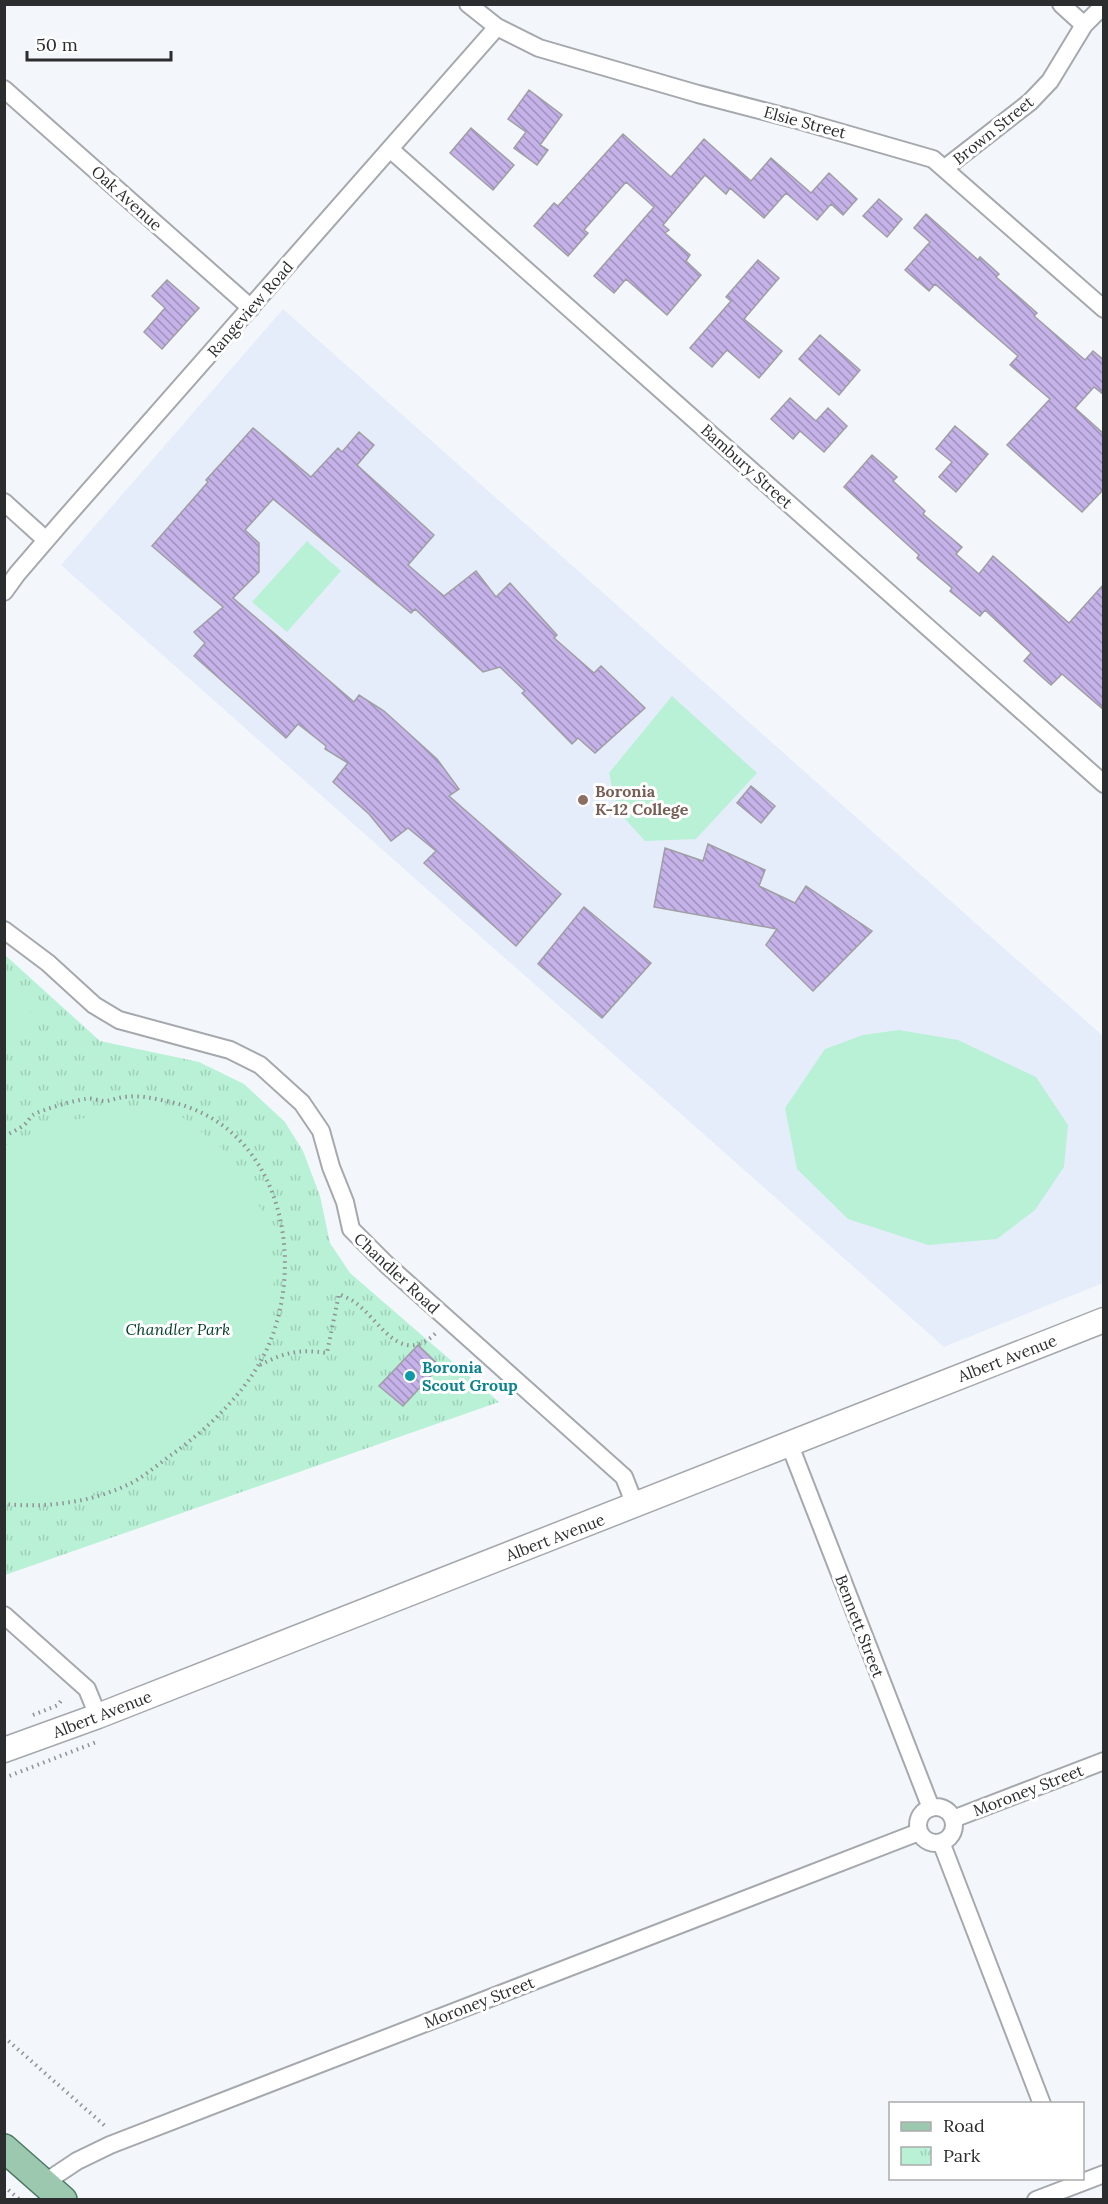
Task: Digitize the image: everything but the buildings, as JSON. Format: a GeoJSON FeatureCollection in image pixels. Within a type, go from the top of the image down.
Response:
{"type":"FeatureCollection","features":[{"type":"Feature","properties":{"kind":"main road","name":"Albert Avenue"},"geometry":{"type":"LineString","coordinates":[[4,1750],[98,1716],[1104,1320]]}},
{"type":"Feature","properties":{"kind":"main road"},"geometry":{"type":"LineString","coordinates":[[4,2148],[53,2191]]}},
{"type":"Feature","properties":{"kind":"street","name":"Elsie Street"},"geometry":{"type":"LineString","coordinates":[[468,4],[497,27],[540,48],[698,94],[908,150],[933,159],[1104,309]]}},
{"type":"Feature","properties":{"kind":"street"},"geometry":{"type":"LineString","coordinates":[[1061,4],[1084,25]]}},
{"type":"Feature","properties":{"kind":"street","name":"Brown Street"},"geometry":{"type":"LineString","coordinates":[[945,168],[1030,102],[1050,81],[1084,25],[1104,5]]}},
{"type":"Feature","properties":{"kind":"street","name":"Rangeview Road"},"geometry":{"type":"LineString","coordinates":[[4,592],[46,540],[497,27]]}},
{"type":"Feature","properties":{"kind":"street","name":"Oak Avenue"},"geometry":{"type":"LineString","coordinates":[[4,89],[250,308]]}},
{"type":"Feature","properties":{"kind":"street","name":"Bambury Street"},"geometry":{"type":"LineString","coordinates":[[390,149],[1104,784]]}},
{"type":"Feature","properties":{"kind":"street"},"geometry":{"type":"LineString","coordinates":[[4,502],[46,540]]}},
{"type":"Feature","properties":{"kind":"street","name":"Chandler Road"},"geometry":{"type":"LineString","coordinates":[[4,930],[48,963],[94,1005],[119,1020],[230,1050],[261,1065],[302,1103],[321,1131],[345,1202],[351,1229],[371,1251],[624,1478],[635,1505]]}},
{"type":"Feature","properties":{"kind":"street","name":"Bennett Street"},"geometry":{"type":"LineString","coordinates":[[789,1443],[931,1808]]}},
{"type":"Feature","properties":{"kind":"street"},"geometry":{"type":"LineString","coordinates":[[4,1615],[87,1689],[98,1716]]}},
{"type":"Feature","properties":{"kind":"street","name":"Moroney Street"},"geometry":{"type":"LineString","coordinates":[[952,1819],[1104,1761]]}},
{"type":"Feature","properties":{"kind":"street"},"geometry":{"type":"LineString","coordinates":[[931,1808],[944,1809],[952,1819],[952,1833],[941,1842],[928,1841],[919,1832],[920,1817],[931,1808]]}},
{"type":"Feature","properties":{"kind":"street","name":"Moroney Street"},"geometry":{"type":"LineString","coordinates":[[53,2191],[77,2161],[110,2145],[919,1832]]}},
{"type":"Feature","properties":{"kind":"street"},"geometry":{"type":"LineString","coordinates":[[941,1842],[1042,2102]]}},
{"type":"Feature","properties":{"kind":"street"},"geometry":{"type":"LineString","coordinates":[[1084,2179],[1104,2174]]}},
{"type":"Feature","properties":{"kind":"street"},"geometry":{"type":"LineString","coordinates":[[1036,2199],[1072,2182]]}},
{"type":"Feature","properties":{"kind":"path"},"geometry":{"type":"LineString","coordinates":[[4,1136],[25,1124],[33,1115],[88,1098],[105,1102],[124,1097],[146,1097],[177,1103],[205,1113],[226,1126],[248,1148],[279,1211],[286,1258],[285,1285],[275,1329],[259,1365],[244,1388],[192,1440],[126,1486],[95,1497],[69,1503],[22,1506],[4,1504]]}},
{"type":"Feature","properties":{"kind":"path"},"geometry":{"type":"LineString","coordinates":[[259,1365],[278,1356],[305,1350],[327,1353],[339,1294],[355,1302],[385,1334],[400,1344],[415,1344],[431,1339],[448,1321]]}},
{"type":"Feature","properties":{"kind":"path"},"geometry":{"type":"LineString","coordinates":[[26,1718],[58,1705],[63,1698]]}},
{"type":"Feature","properties":{"kind":"path"},"geometry":{"type":"LineString","coordinates":[[4,2037],[105,2126]]}},
{"type":"Feature","properties":{"kind":"path"},"geometry":{"type":"LineString","coordinates":[[4,2186],[20,2199]]}},
{"type":"Feature","properties":{"kind":"shaded area","name":"Boronia K-12 College"},"geometry":{"type":"Polygon","coordinates":[[[283,309],[1103,1036],[1103,1283],[944,1347],[61,565],[283,309]]]}},
{"type":"Feature","properties":{"kind":"green space"},"geometry":{"type":"Polygon","coordinates":[[[307,541],[341,571],[287,632],[252,602],[307,541]]]}},
{"type":"Feature","properties":{"kind":"green space"},"geometry":{"type":"Polygon","coordinates":[[[672,696],[757,773],[696,839],[645,841],[617,810],[609,773],[672,696]]]}},
{"type":"Feature","properties":{"kind":"green space","name":"Chandler Park"},"geometry":{"type":"Polygon","coordinates":[[[6,956],[100,1041],[199,1062],[244,1084],[285,1122],[303,1151],[320,1196],[330,1243],[350,1273],[499,1402],[5,1575],[4,958],[6,956]]]}},
{"type":"Feature","properties":{"kind":"green space"},"geometry":{"type":"Polygon","coordinates":[[[5,990],[33,1014],[5,1047],[5,990]]]}},
{"type":"Feature","properties":{"kind":"green space"},"geometry":{"type":"Polygon","coordinates":[[[899,1030],[958,1040],[1036,1077],[1068,1125],[1064,1167],[1035,1210],[997,1239],[928,1245],[848,1219],[797,1169],[785,1108],[825,1049],[863,1035],[899,1030]]]}},
{"type":"Feature","properties":{"kind":"green space"},"geometry":{"type":"Polygon","coordinates":[[[127,1112],[184,1118],[231,1156],[263,1213],[274,1267],[273,1317],[246,1377],[194,1433],[132,1476],[79,1499],[19,1503],[5,1501],[5,1146],[57,1122],[127,1112]]]}},
{"type":"Feature","properties":{"kind":"place","name":"Boronia K-12 College"},"geometry":{"type":"Point","coordinates":[583,800]}},
{"type":"Feature","properties":{"kind":"place","name":"Boronia Scout Group"},"geometry":{"type":"Point","coordinates":[410,1376]}}]}
